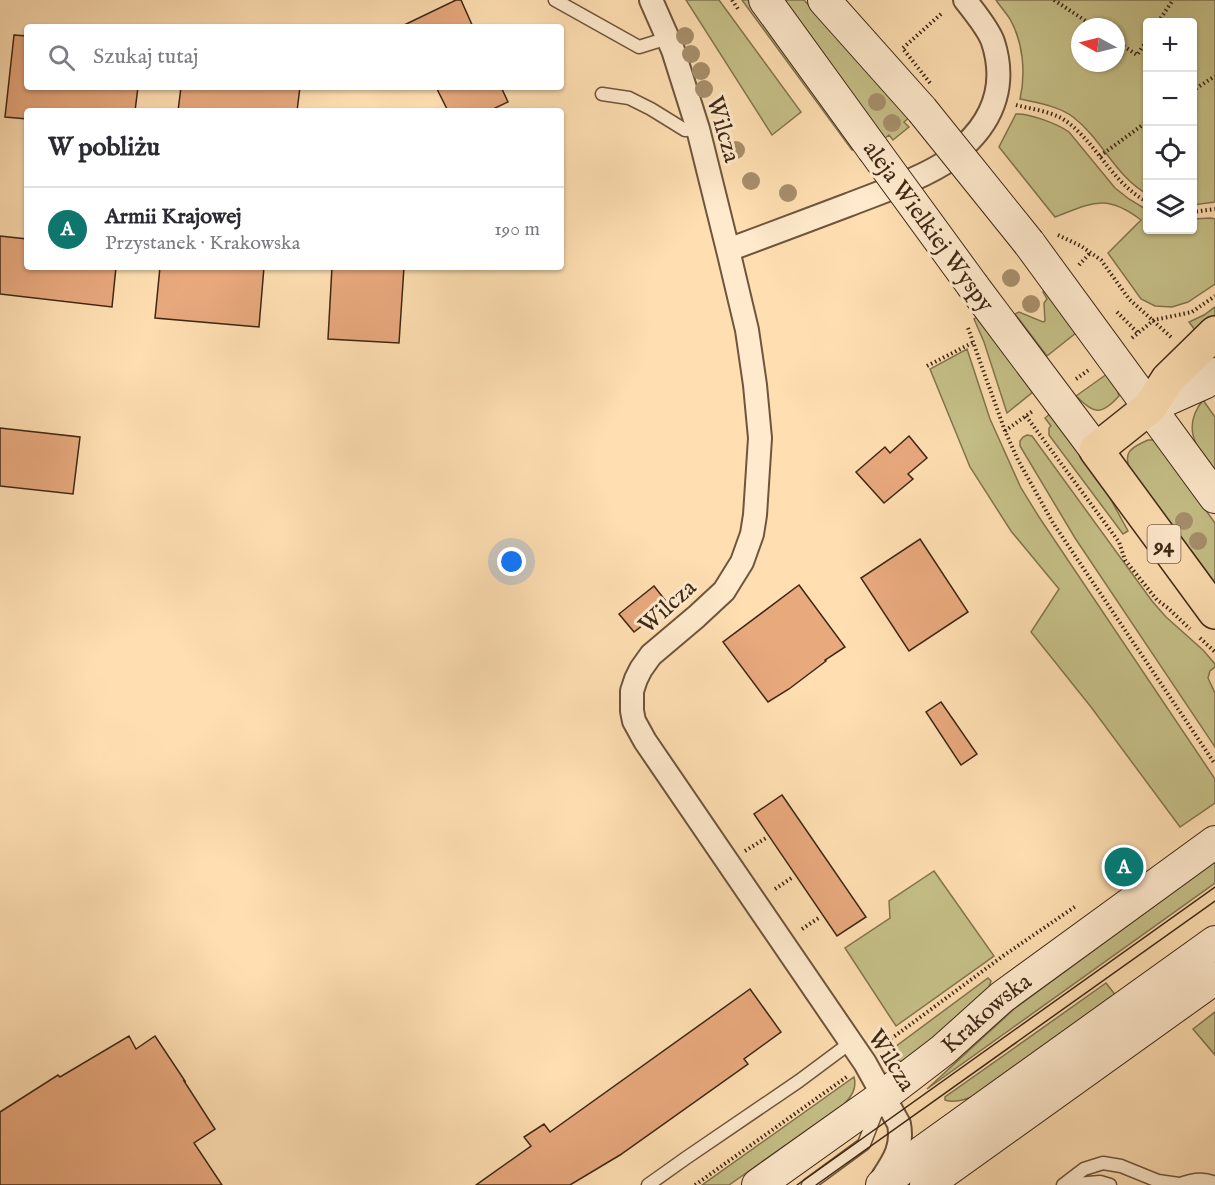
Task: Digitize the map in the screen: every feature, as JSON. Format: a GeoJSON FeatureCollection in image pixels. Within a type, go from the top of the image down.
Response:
{"type":"FeatureCollection","features":[{"type":"Feature","properties":{"kind":"main road","name":"aleja Wielkiej Wyspy"},"geometry":{"type":"LineString","coordinates":[[765,0],[973,286],[1096,450]]}},
{"type":"Feature","properties":{"kind":"main road"},"geometry":{"type":"LineString","coordinates":[[824,0],[922,110],[1043,239],[1150,407],[1215,497]]}},
{"type":"Feature","properties":{"kind":"main road"},"geometry":{"type":"LineString","coordinates":[[1150,407],[1168,380],[1215,333]]}},
{"type":"Feature","properties":{"kind":"main road"},"geometry":{"type":"LineString","coordinates":[[1096,450],[1150,407],[1204,383],[1215,374]]}},
{"type":"Feature","properties":{"kind":"main road","name":"94"},"geometry":{"type":"LineString","coordinates":[[1096,450],[1215,612]]}},
{"type":"Feature","properties":{"kind":"main road","name":"Krakowska"},"geometry":{"type":"LineString","coordinates":[[758,1185],[943,1050],[1002,997],[1215,842]]}},
{"type":"Feature","properties":{"kind":"main road"},"geometry":{"type":"LineString","coordinates":[[882,1185],[921,1152],[1215,942]]}},
{"type":"Feature","properties":{"kind":"main road"},"geometry":{"type":"LineString","coordinates":[[937,1181],[1215,978]]}},
{"type":"Feature","properties":{"kind":"street","name":"Wilcza"},"geometry":{"type":"LineString","coordinates":[[651,0],[668,38],[698,129],[747,330],[760,438],[752,534],[742,562],[724,591],[651,655],[634,685],[632,711],[634,721],[645,741],[865,1063],[899,1124],[900,1144],[889,1168],[876,1185]]}},
{"type":"Feature","properties":{"kind":"street"},"geometry":{"type":"LineString","coordinates":[[728,250],[922,175],[952,158],[977,134],[995,100],[998,81],[997,60],[993,40],[965,0]]}},
{"type":"Feature","properties":{"kind":"lane"},"geometry":{"type":"LineString","coordinates":[[555,0],[639,47],[668,38]]}},
{"type":"Feature","properties":{"kind":"lane"},"geometry":{"type":"LineString","coordinates":[[580,13],[582,0]]}},
{"type":"Feature","properties":{"kind":"lane"},"geometry":{"type":"LineString","coordinates":[[602,94],[629,98],[685,130],[698,129]]}},
{"type":"Feature","properties":{"kind":"lane"},"geometry":{"type":"LineString","coordinates":[[653,1184],[686,1158],[799,1081],[850,1043]]}},
{"type":"Feature","properties":{"kind":"lane"},"geometry":{"type":"LineString","coordinates":[[808,1185],[864,1144],[883,1096]]}},
{"type":"Feature","properties":{"kind":"lane"},"geometry":{"type":"LineString","coordinates":[[1063,1185],[1084,1169],[1103,1163],[1121,1166],[1178,1185],[1196,1180],[1215,1183]]}},
{"type":"Feature","properties":{"kind":"lane"},"geometry":{"type":"LineString","coordinates":[[1063,1185],[1100,1182],[1110,1185]]}},
{"type":"Feature","properties":{"kind":"path"},"geometry":{"type":"LineString","coordinates":[[1054,0],[1081,18]]}},
{"type":"Feature","properties":{"kind":"path"},"geometry":{"type":"LineString","coordinates":[[1161,18],[1172,0]]}},
{"type":"Feature","properties":{"kind":"path"},"geometry":{"type":"LineString","coordinates":[[903,48],[941,14]]}},
{"type":"Feature","properties":{"kind":"path"},"geometry":{"type":"LineString","coordinates":[[1125,47],[1137,55],[1143,46]]}},
{"type":"Feature","properties":{"kind":"path"},"geometry":{"type":"LineString","coordinates":[[1197,88],[1215,76]]}},
{"type":"Feature","properties":{"kind":"path"},"geometry":{"type":"LineString","coordinates":[[995,100],[1061,118],[1082,135],[1124,186],[1143,199]]}},
{"type":"Feature","properties":{"kind":"path"},"geometry":{"type":"LineString","coordinates":[[1100,156],[1143,125]]}},
{"type":"Feature","properties":{"kind":"path"},"geometry":{"type":"LineString","coordinates":[[1197,212],[1215,210]]}},
{"type":"Feature","properties":{"kind":"path"},"geometry":{"type":"LineString","coordinates":[[1043,239],[1081,246],[1091,252],[1101,260],[1129,299],[1154,320]]}},
{"type":"Feature","properties":{"kind":"path"},"geometry":{"type":"LineString","coordinates":[[1085,273],[1079,266],[1091,252]]}},
{"type":"Feature","properties":{"kind":"path"},"geometry":{"type":"LineString","coordinates":[[1131,339],[1154,320],[1192,312],[1215,296]]}},
{"type":"Feature","properties":{"kind":"path"},"geometry":{"type":"LineString","coordinates":[[1111,305],[1138,333]]}},
{"type":"Feature","properties":{"kind":"path"},"geometry":{"type":"LineString","coordinates":[[927,366],[974,342],[1005,431],[1018,460],[1053,523],[1215,764]]}},
{"type":"Feature","properties":{"kind":"path"},"geometry":{"type":"LineString","coordinates":[[1070,384],[1094,366]]}},
{"type":"Feature","properties":{"kind":"path"},"geometry":{"type":"LineString","coordinates":[[1005,431],[1041,405]]}},
{"type":"Feature","properties":{"kind":"path"},"geometry":{"type":"LineString","coordinates":[[1026,416],[1119,542],[1125,560],[1157,600],[1168,608]]}},
{"type":"Feature","properties":{"kind":"path"},"geometry":{"type":"LineString","coordinates":[[740,855],[766,838]]}},
{"type":"Feature","properties":{"kind":"path"},"geometry":{"type":"LineString","coordinates":[[786,882],[793,877]]}},
{"type":"Feature","properties":{"kind":"path"},"geometry":{"type":"LineString","coordinates":[[814,922],[820,917]]}},
{"type":"Feature","properties":{"kind":"path"},"geometry":{"type":"LineString","coordinates":[[695,1185],[856,1070]]}},
{"type":"Feature","properties":{"kind":"shaded area"},"geometry":{"type":"Polygon","coordinates":[[[686,0],[719,0],[801,112],[772,135],[686,0]]]}},
{"type":"Feature","properties":{"kind":"shaded area"},"geometry":{"type":"Polygon","coordinates":[[[742,0],[750,0],[856,147],[852,150],[742,0]]]}},
{"type":"Feature","properties":{"kind":"shaded area"},"geometry":{"type":"Polygon","coordinates":[[[782,0],[804,0],[910,117],[904,122],[909,127],[893,140],[889,135],[884,139],[782,0]]]}},
{"type":"Feature","properties":{"kind":"shaded area"},"geometry":{"type":"Polygon","coordinates":[[[996,0],[1215,0],[1215,202],[1197,204],[1197,18],[1143,18],[1143,191],[1117,168],[1092,136],[1073,117],[1055,108],[1020,99],[1022,58],[1018,38],[1010,19],[996,0]]]}},
{"type":"Feature","properties":{"kind":"shaded area"},"geometry":{"type":"Polygon","coordinates":[[[1016,114],[1043,120],[1069,132],[1115,188],[1143,208],[1143,234],[1197,234],[1197,219],[1215,219],[1215,284],[1188,302],[1172,307],[1155,306],[1141,299],[1108,253],[1141,220],[1118,206],[1108,203],[1089,205],[1055,217],[999,147],[1016,114]]]}},
{"type":"Feature","properties":{"kind":"shaded area"},"geometry":{"type":"Polygon","coordinates":[[[1046,290],[1077,332],[1047,356],[1015,314],[1019,312],[1045,321],[1044,303],[1047,299],[1043,292],[1046,290]]]}},
{"type":"Feature","properties":{"kind":"shaded area"},"geometry":{"type":"Polygon","coordinates":[[[1215,307],[1215,315],[1195,330],[1189,322],[1215,307]]]}},
{"type":"Feature","properties":{"kind":"shaded area"},"geometry":{"type":"Polygon","coordinates":[[[978,316],[1034,391],[1007,413],[984,342],[974,319],[978,316]]]}},
{"type":"Feature","properties":{"kind":"shaded area"},"geometry":{"type":"Polygon","coordinates":[[[967,349],[990,419],[1021,488],[1215,779],[1215,803],[1180,827],[1091,707],[1031,632],[1059,589],[1011,531],[970,467],[930,369],[967,349]]]}},
{"type":"Feature","properties":{"kind":"shaded area"},"geometry":{"type":"Polygon","coordinates":[[[1107,374],[1119,396],[1107,407],[1102,410],[1093,409],[1076,396],[1107,374]]]}},
{"type":"Feature","properties":{"kind":"shaded area"},"geometry":{"type":"Polygon","coordinates":[[[1203,400],[1215,417],[1215,474],[1198,447],[1192,430],[1196,410],[1203,400]]]}},
{"type":"Feature","properties":{"kind":"shaded area"},"geometry":{"type":"Polygon","coordinates":[[[1051,413],[1104,487],[1128,531],[1123,534],[1049,435],[1051,426],[1045,418],[1051,413]]]}},
{"type":"Feature","properties":{"kind":"shaded area"},"geometry":{"type":"Polygon","coordinates":[[[1027,435],[1032,436],[1152,601],[1215,664],[1208,678],[1215,693],[1215,747],[1075,538],[1020,446],[1020,441],[1027,435]]]}},
{"type":"Feature","properties":{"kind":"shaded area"},"geometry":{"type":"Polygon","coordinates":[[[1148,440],[1157,443],[1215,523],[1215,587],[1130,471],[1127,459],[1130,451],[1148,440]]]}},
{"type":"Feature","properties":{"kind":"shaded area"},"geometry":{"type":"Polygon","coordinates":[[[1215,861],[1215,883],[927,1089],[1014,1009],[1215,861]]]}},
{"type":"Feature","properties":{"kind":"shaded area"},"geometry":{"type":"Polygon","coordinates":[[[934,871],[994,956],[896,1026],[845,948],[890,918],[889,901],[934,871]]]}},
{"type":"Feature","properties":{"kind":"shaded area"},"geometry":{"type":"Polygon","coordinates":[[[988,978],[991,981],[989,987],[981,999],[906,1062],[880,1058],[988,978]]]}},
{"type":"Feature","properties":{"kind":"shaded area"},"geometry":{"type":"Polygon","coordinates":[[[1106,983],[1117,997],[972,1097],[955,1101],[945,1100],[945,1097],[1106,983]]]}},
{"type":"Feature","properties":{"kind":"shaded area"},"geometry":{"type":"Polygon","coordinates":[[[1215,1012],[1215,1055],[1193,1029],[1215,1012]]]}},
{"type":"Feature","properties":{"kind":"shaded area"},"geometry":{"type":"Polygon","coordinates":[[[854,1077],[853,1092],[844,1104],[729,1185],[702,1185],[854,1077]]]}},
{"type":"Feature","properties":{"kind":"building"},"geometry":{"type":"Polygon","coordinates":[[[456,0],[461,0],[472,24],[406,24],[456,0]]]}},
{"type":"Feature","properties":{"kind":"building"},"geometry":{"type":"Polygon","coordinates":[[[14,35],[24,36],[24,90],[138,90],[135,108],[24,108],[24,119],[5,117],[14,35]]]}},
{"type":"Feature","properties":{"kind":"building"},"geometry":{"type":"Polygon","coordinates":[[[181,90],[300,90],[297,108],[178,108],[181,90]]]}},
{"type":"Feature","properties":{"kind":"building"},"geometry":{"type":"Polygon","coordinates":[[[438,90],[502,90],[508,102],[495,108],[446,108],[438,90]]]}},
{"type":"Feature","properties":{"kind":"building"},"geometry":{"type":"Polygon","coordinates":[[[0,236],[24,239],[24,270],[116,270],[112,307],[0,294],[0,236]]]}},
{"type":"Feature","properties":{"kind":"building"},"geometry":{"type":"Polygon","coordinates":[[[160,270],[264,270],[259,327],[155,318],[160,270]]]}},
{"type":"Feature","properties":{"kind":"building"},"geometry":{"type":"Polygon","coordinates":[[[332,270],[404,270],[399,343],[328,339],[332,270]]]}},
{"type":"Feature","properties":{"kind":"building"},"geometry":{"type":"Polygon","coordinates":[[[0,428],[80,437],[73,494],[0,486],[0,428]]]}},
{"type":"Feature","properties":{"kind":"building"},"geometry":{"type":"Polygon","coordinates":[[[909,436],[927,458],[908,474],[913,479],[884,503],[856,472],[885,447],[890,453],[909,436]]]}},
{"type":"Feature","properties":{"kind":"building"},"geometry":{"type":"Polygon","coordinates":[[[920,539],[968,612],[909,651],[861,578],[920,539]]]}},
{"type":"Feature","properties":{"kind":"building"},"geometry":{"type":"Polygon","coordinates":[[[799,585],[845,647],[768,702],[723,642],[799,585]]]}},
{"type":"Feature","properties":{"kind":"building"},"geometry":{"type":"Polygon","coordinates":[[[654,586],[669,605],[634,632],[619,614],[654,586]]]}},
{"type":"Feature","properties":{"kind":"building"},"geometry":{"type":"Polygon","coordinates":[[[941,702],[977,754],[961,765],[926,712],[941,702]]]}},
{"type":"Feature","properties":{"kind":"building"},"geometry":{"type":"Polygon","coordinates":[[[782,795],[866,917],[837,936],[754,814],[782,795]]]}},
{"type":"Feature","properties":{"kind":"building"},"geometry":{"type":"Polygon","coordinates":[[[750,989],[781,1032],[744,1059],[748,1064],[620,1155],[570,1185],[476,1185],[531,1146],[524,1137],[544,1124],[550,1132],[750,989]]]}},
{"type":"Feature","properties":{"kind":"building"},"geometry":{"type":"Polygon","coordinates":[[[129,1036],[136,1049],[155,1036],[215,1129],[194,1143],[222,1185],[0,1185],[0,1112],[58,1075],[60,1077],[129,1036]]]}},
{"type":"Feature","properties":{"kind":"tram line"},"geometry":{"type":"LineString","coordinates":[[797,1185],[1215,887]]}},
{"type":"Feature","properties":{"kind":"tram line"},"geometry":{"type":"LineString","coordinates":[[816,1185],[1215,901]]}},
{"type":"Feature","properties":{"kind":"place","name":"Armii Krajowej"},"geometry":{"type":"Point","coordinates":[1124,867]}}]}
